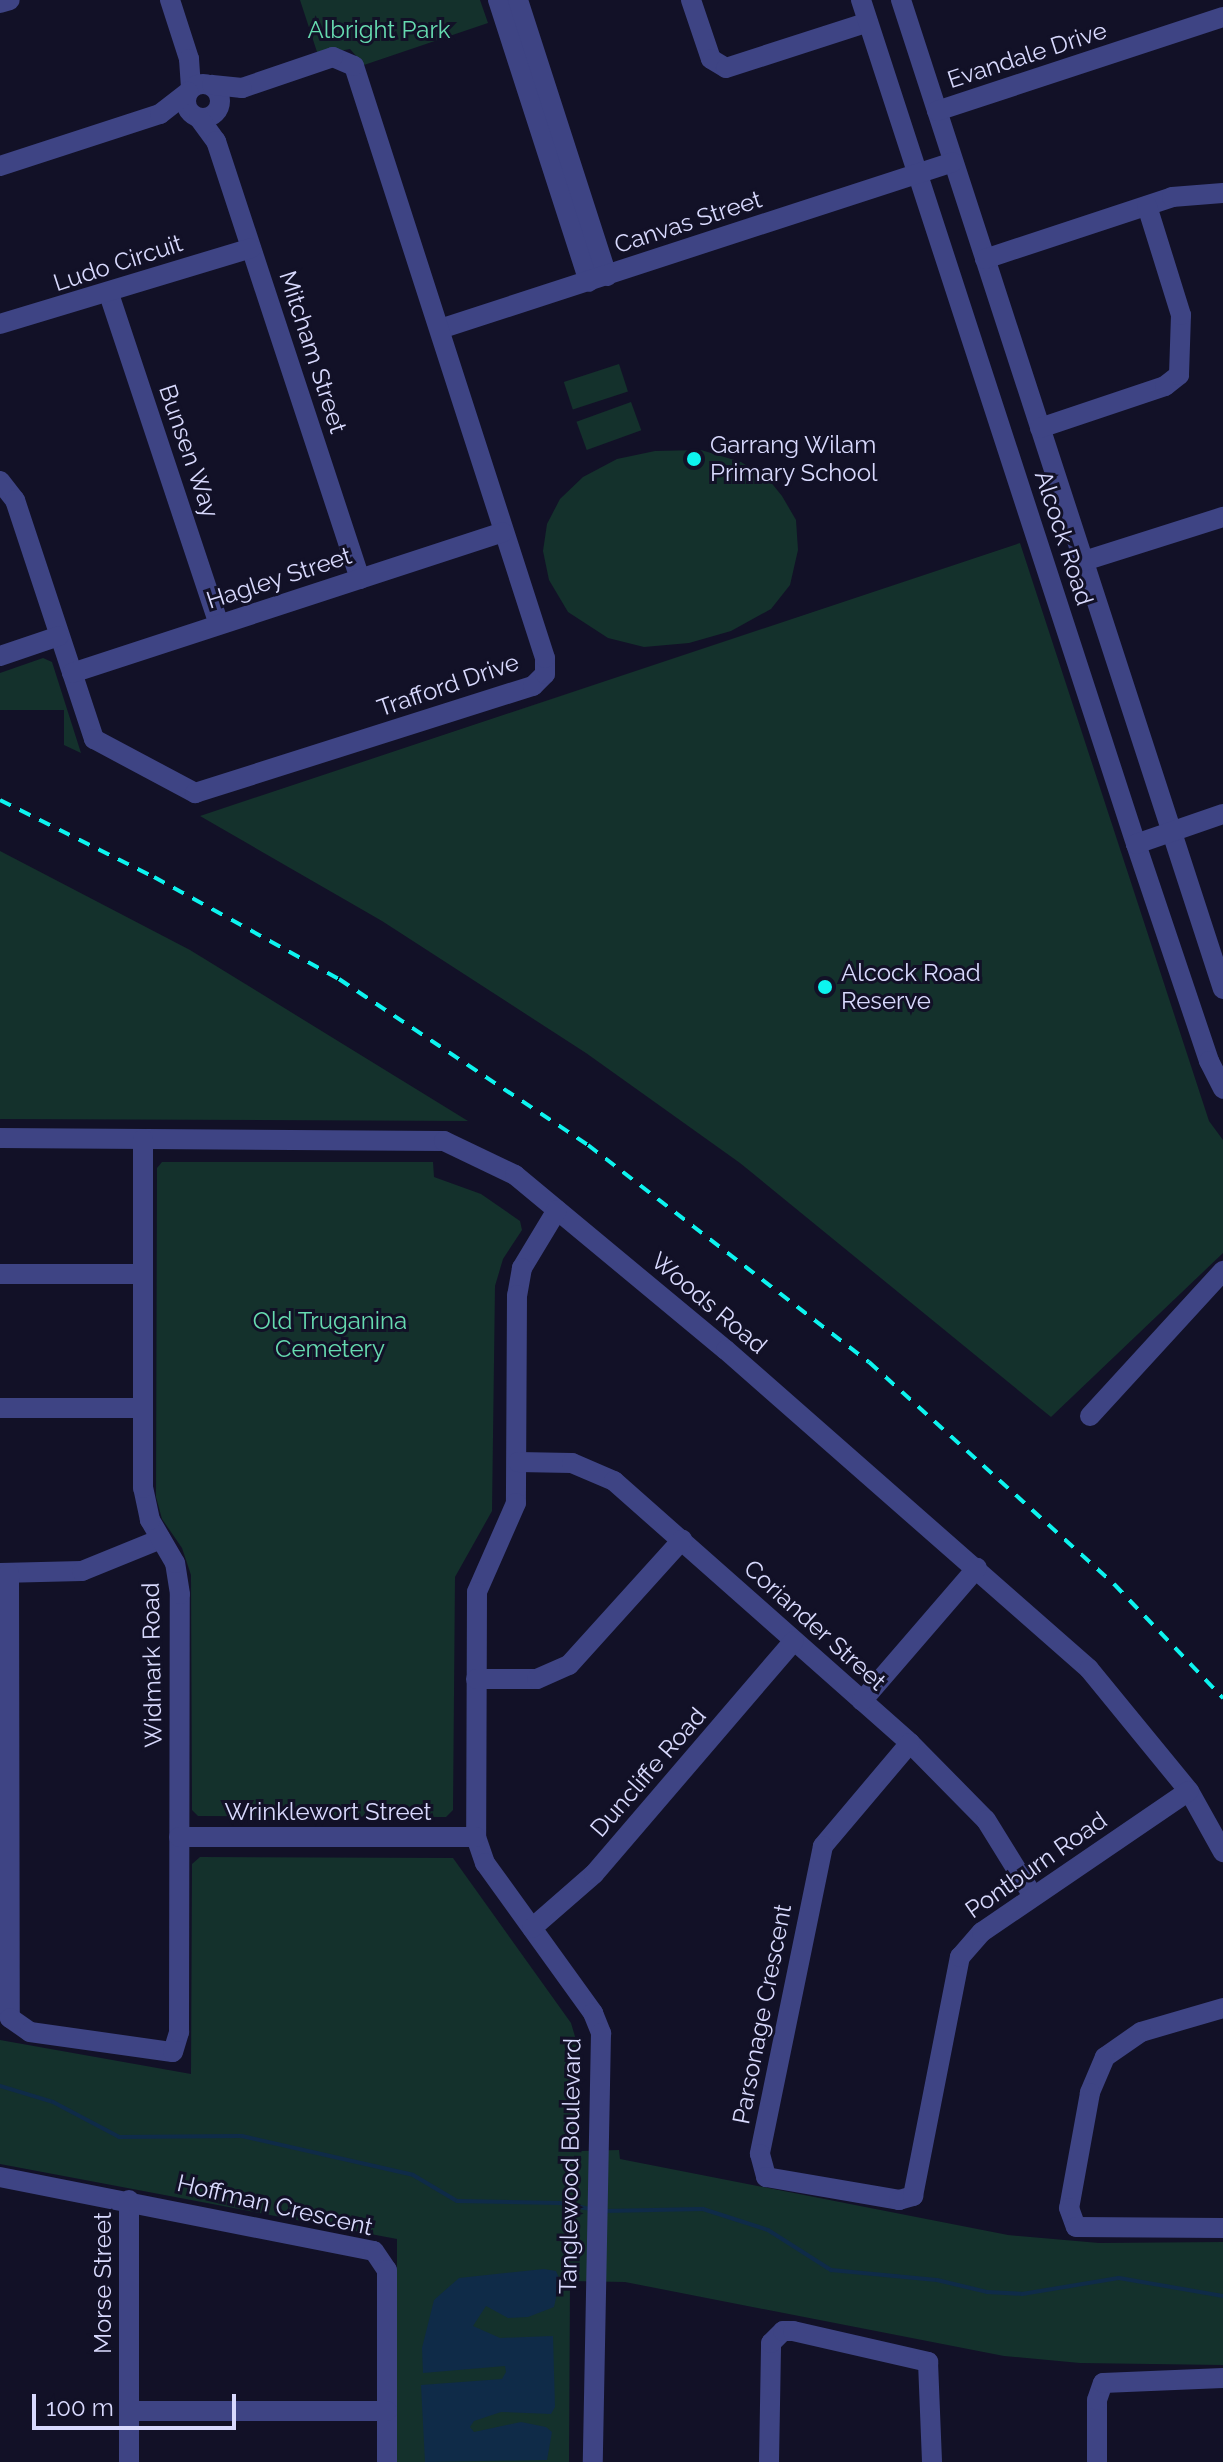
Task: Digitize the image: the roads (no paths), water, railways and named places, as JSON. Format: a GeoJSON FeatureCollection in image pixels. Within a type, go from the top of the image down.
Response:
{"type":"FeatureCollection","features":[{"type":"Feature","properties":{"kind":"street"},"geometry":{"type":"LineString","coordinates":[[0,3],[10,0]]}},
{"type":"Feature","properties":{"kind":"street"},"geometry":{"type":"LineString","coordinates":[[170,0],[200,87],[220,107]]}},
{"type":"Feature","properties":{"kind":"street"},"geometry":{"type":"LineString","coordinates":[[498,0],[530,68],[598,279]]}},
{"type":"Feature","properties":{"kind":"street"},"geometry":{"type":"LineString","coordinates":[[518,0],[530,68]]}},
{"type":"Feature","properties":{"kind":"street"},"geometry":{"type":"LineString","coordinates":[[691,0],[711,59],[726,68],[868,22]]}},
{"type":"Feature","properties":{"kind":"street","name":"Alcock Road"},"geometry":{"type":"LineString","coordinates":[[861,0],[1136,844],[1209,1061],[1223,1089]]}},
{"type":"Feature","properties":{"kind":"street","name":"Alcock Road"},"geometry":{"type":"LineString","coordinates":[[901,0],[1223,989]]}},
{"type":"Feature","properties":{"kind":"street","name":"Evandale Drive"},"geometry":{"type":"LineString","coordinates":[[937,111],[1223,17]]}},
{"type":"Feature","properties":{"kind":"street","name":"Trafford Drive"},"geometry":{"type":"LineString","coordinates":[[1,482],[15,500],[97,742],[200,794],[533,686],[545,674],[545,658],[354,66],[333,57],[242,88]]}},
{"type":"Feature","properties":{"kind":"street"},"geometry":{"type":"LineString","coordinates":[[197,117],[186,105],[200,87]]}},
{"type":"Feature","properties":{"kind":"street"},"geometry":{"type":"LineString","coordinates":[[0,166],[160,114],[200,87],[242,88]]}},
{"type":"Feature","properties":{"kind":"street"},"geometry":{"type":"LineString","coordinates":[[160,114],[197,117],[220,107],[242,88]]}},
{"type":"Feature","properties":{"kind":"street","name":"Mitcham Street"},"geometry":{"type":"LineString","coordinates":[[216,141],[220,107]]}},
{"type":"Feature","properties":{"kind":"street","name":"Mitcham Street"},"geometry":{"type":"LineString","coordinates":[[197,117],[216,141],[360,579]]}},
{"type":"Feature","properties":{"kind":"street","name":"Canvas Street"},"geometry":{"type":"LineString","coordinates":[[440,329],[953,162]]}},
{"type":"Feature","properties":{"kind":"street"},"geometry":{"type":"LineString","coordinates":[[985,259],[1180,195],[1223,193]]}},
{"type":"Feature","properties":{"kind":"street"},"geometry":{"type":"LineString","coordinates":[[1040,428],[1165,386],[1179,375],[1181,315],[1147,206]]}},
{"type":"Feature","properties":{"kind":"street","name":"Ludo Circuit"},"geometry":{"type":"LineString","coordinates":[[0,324],[109,294],[251,248]]}},
{"type":"Feature","properties":{"kind":"street","name":"Bunsen Way"},"geometry":{"type":"LineString","coordinates":[[109,294],[219,624]]}},
{"type":"Feature","properties":{"kind":"street"},"geometry":{"type":"LineString","coordinates":[[1084,561],[1223,517]]}},
{"type":"Feature","properties":{"kind":"street","name":"Hagley Street"},"geometry":{"type":"LineString","coordinates":[[72,673],[503,532]]}},
{"type":"Feature","properties":{"kind":"street"},"geometry":{"type":"LineString","coordinates":[[0,656],[59,636]]}},
{"type":"Feature","properties":{"kind":"street"},"geometry":{"type":"LineString","coordinates":[[1136,844],[1223,814]]}},
{"type":"Feature","properties":{"kind":"street","name":"Woods Road"},"geometry":{"type":"LineString","coordinates":[[0,1138],[444,1141],[515,1175],[977,1568],[1089,1669],[1189,1791],[1223,1852]]}},
{"type":"Feature","properties":{"kind":"street","name":"Widmark Road"},"geometry":{"type":"LineString","coordinates":[[4,1729],[10,2018],[30,2032],[173,2052],[179,2032],[179,1579],[144,1506],[143,1139]]}},
{"type":"Feature","properties":{"kind":"street","name":"Tanglewood Boulevard"},"geometry":{"type":"LineString","coordinates":[[557,1210],[522,1268],[517,1295],[518,1462],[513,1519],[479,1578],[476,1837],[485,1863],[599,2023],[599,2156],[593,2284],[593,2462]]}},
{"type":"Feature","properties":{"kind":"street"},"geometry":{"type":"LineString","coordinates":[[1090,1416],[1223,1271]]}},
{"type":"Feature","properties":{"kind":"street"},"geometry":{"type":"LineString","coordinates":[[0,1274],[143,1274]]}},
{"type":"Feature","properties":{"kind":"street"},"geometry":{"type":"LineString","coordinates":[[0,1408],[143,1408]]}},
{"type":"Feature","properties":{"kind":"street","name":"Coriander Street"},"geometry":{"type":"LineString","coordinates":[[518,1462],[572,1463],[595,1469],[682,1540],[910,1743],[986,1820],[1033,1896]]}},
{"type":"Feature","properties":{"kind":"street"},"geometry":{"type":"LineString","coordinates":[[4,1729],[4,1573],[82,1571],[161,1539]]}},
{"type":"Feature","properties":{"kind":"street"},"geometry":{"type":"LineString","coordinates":[[476,1679],[537,1679],[569,1665],[682,1540]]}},
{"type":"Feature","properties":{"kind":"street"},"geometry":{"type":"LineString","coordinates":[[862,1701],[977,1568]]}},
{"type":"Feature","properties":{"kind":"street","name":"Duncliffe Road"},"geometry":{"type":"LineString","coordinates":[[532,1928],[594,1874],[794,1641]]}},
{"type":"Feature","properties":{"kind":"street","name":"Parsonage Crescent"},"geometry":{"type":"LineString","coordinates":[[910,1743],[823,1846],[760,2154],[766,2177],[899,2200],[913,2196]]}},
{"type":"Feature","properties":{"kind":"street","name":"Pontburn Road"},"geometry":{"type":"LineString","coordinates":[[913,2196],[960,1957],[982,1932],[1189,1791]]}},
{"type":"Feature","properties":{"kind":"street","name":"Wrinklewort Street"},"geometry":{"type":"LineString","coordinates":[[179,1837],[476,1837]]}},
{"type":"Feature","properties":{"kind":"street"},"geometry":{"type":"LineString","coordinates":[[1223,2008],[1141,2032],[1105,2057],[1090,2093],[1069,2208],[1076,2227],[1223,2228]]}},
{"type":"Feature","properties":{"kind":"street","name":"Hoffman Crescent"},"geometry":{"type":"LineString","coordinates":[[0,2177],[129,2200],[374,2251],[387,2270],[387,2462]]}},
{"type":"Feature","properties":{"kind":"street","name":"Morse Street"},"geometry":{"type":"LineString","coordinates":[[129,2200],[129,2462]]}},
{"type":"Feature","properties":{"kind":"street"},"geometry":{"type":"LineString","coordinates":[[769,2462],[769,2354],[774,2336],[793,2331],[928,2362],[932,2462]]}},
{"type":"Feature","properties":{"kind":"street"},"geometry":{"type":"LineString","coordinates":[[1097,2462],[1097,2400],[1103,2383],[1223,2378]]}},
{"type":"Feature","properties":{"kind":"street"},"geometry":{"type":"LineString","coordinates":[[129,2411],[387,2411]]}},
{"type":"Feature","properties":{"kind":"water"},"geometry":{"type":"Polygon","coordinates":[[[544,2269],[556,2271],[560,2280],[554,2307],[528,2317],[508,2318],[486,2306],[473,2326],[500,2338],[553,2336],[555,2407],[551,2414],[501,2412],[474,2421],[470,2427],[474,2432],[521,2422],[546,2427],[552,2432],[547,2460],[425,2462],[421,2385],[502,2379],[506,2372],[505,2366],[423,2373],[422,2348],[434,2300],[459,2278],[544,2269]]]}},
{"type":"Feature","properties":{"kind":"waterway"},"geometry":{"type":"LineString","coordinates":[[0,2086],[53,2102],[119,2137],[242,2136],[413,2175],[457,2201],[560,2203],[590,2209]]}},
{"type":"Feature","properties":{"kind":"waterway"},"geometry":{"type":"LineString","coordinates":[[603,2211],[703,2209],[768,2230],[831,2270],[937,2280],[987,2292],[1022,2294],[1119,2278],[1223,2296]]}},
{"type":"Feature","properties":{"kind":"railway"},"geometry":{"type":"LineString","coordinates":[[0,800],[154,877],[339,979],[588,1145],[869,1362],[1114,1584],[1223,1698]]}},
{"type":"Feature","properties":{"kind":"place","name":"Garrang Wilam Primary School"},"geometry":{"type":"Point","coordinates":[694,459]}},
{"type":"Feature","properties":{"kind":"place","name":"Alcock Road Reserve"},"geometry":{"type":"Point","coordinates":[825,987]}},
{"type":"Feature","properties":{"kind":"park label","name":"Albright Park"},"geometry":{"type":"Point","coordinates":[379,30]}},
{"type":"Feature","properties":{"kind":"park label","name":"Old Truganina Cemetery"},"geometry":{"type":"Point","coordinates":[330,1335]}}]}
